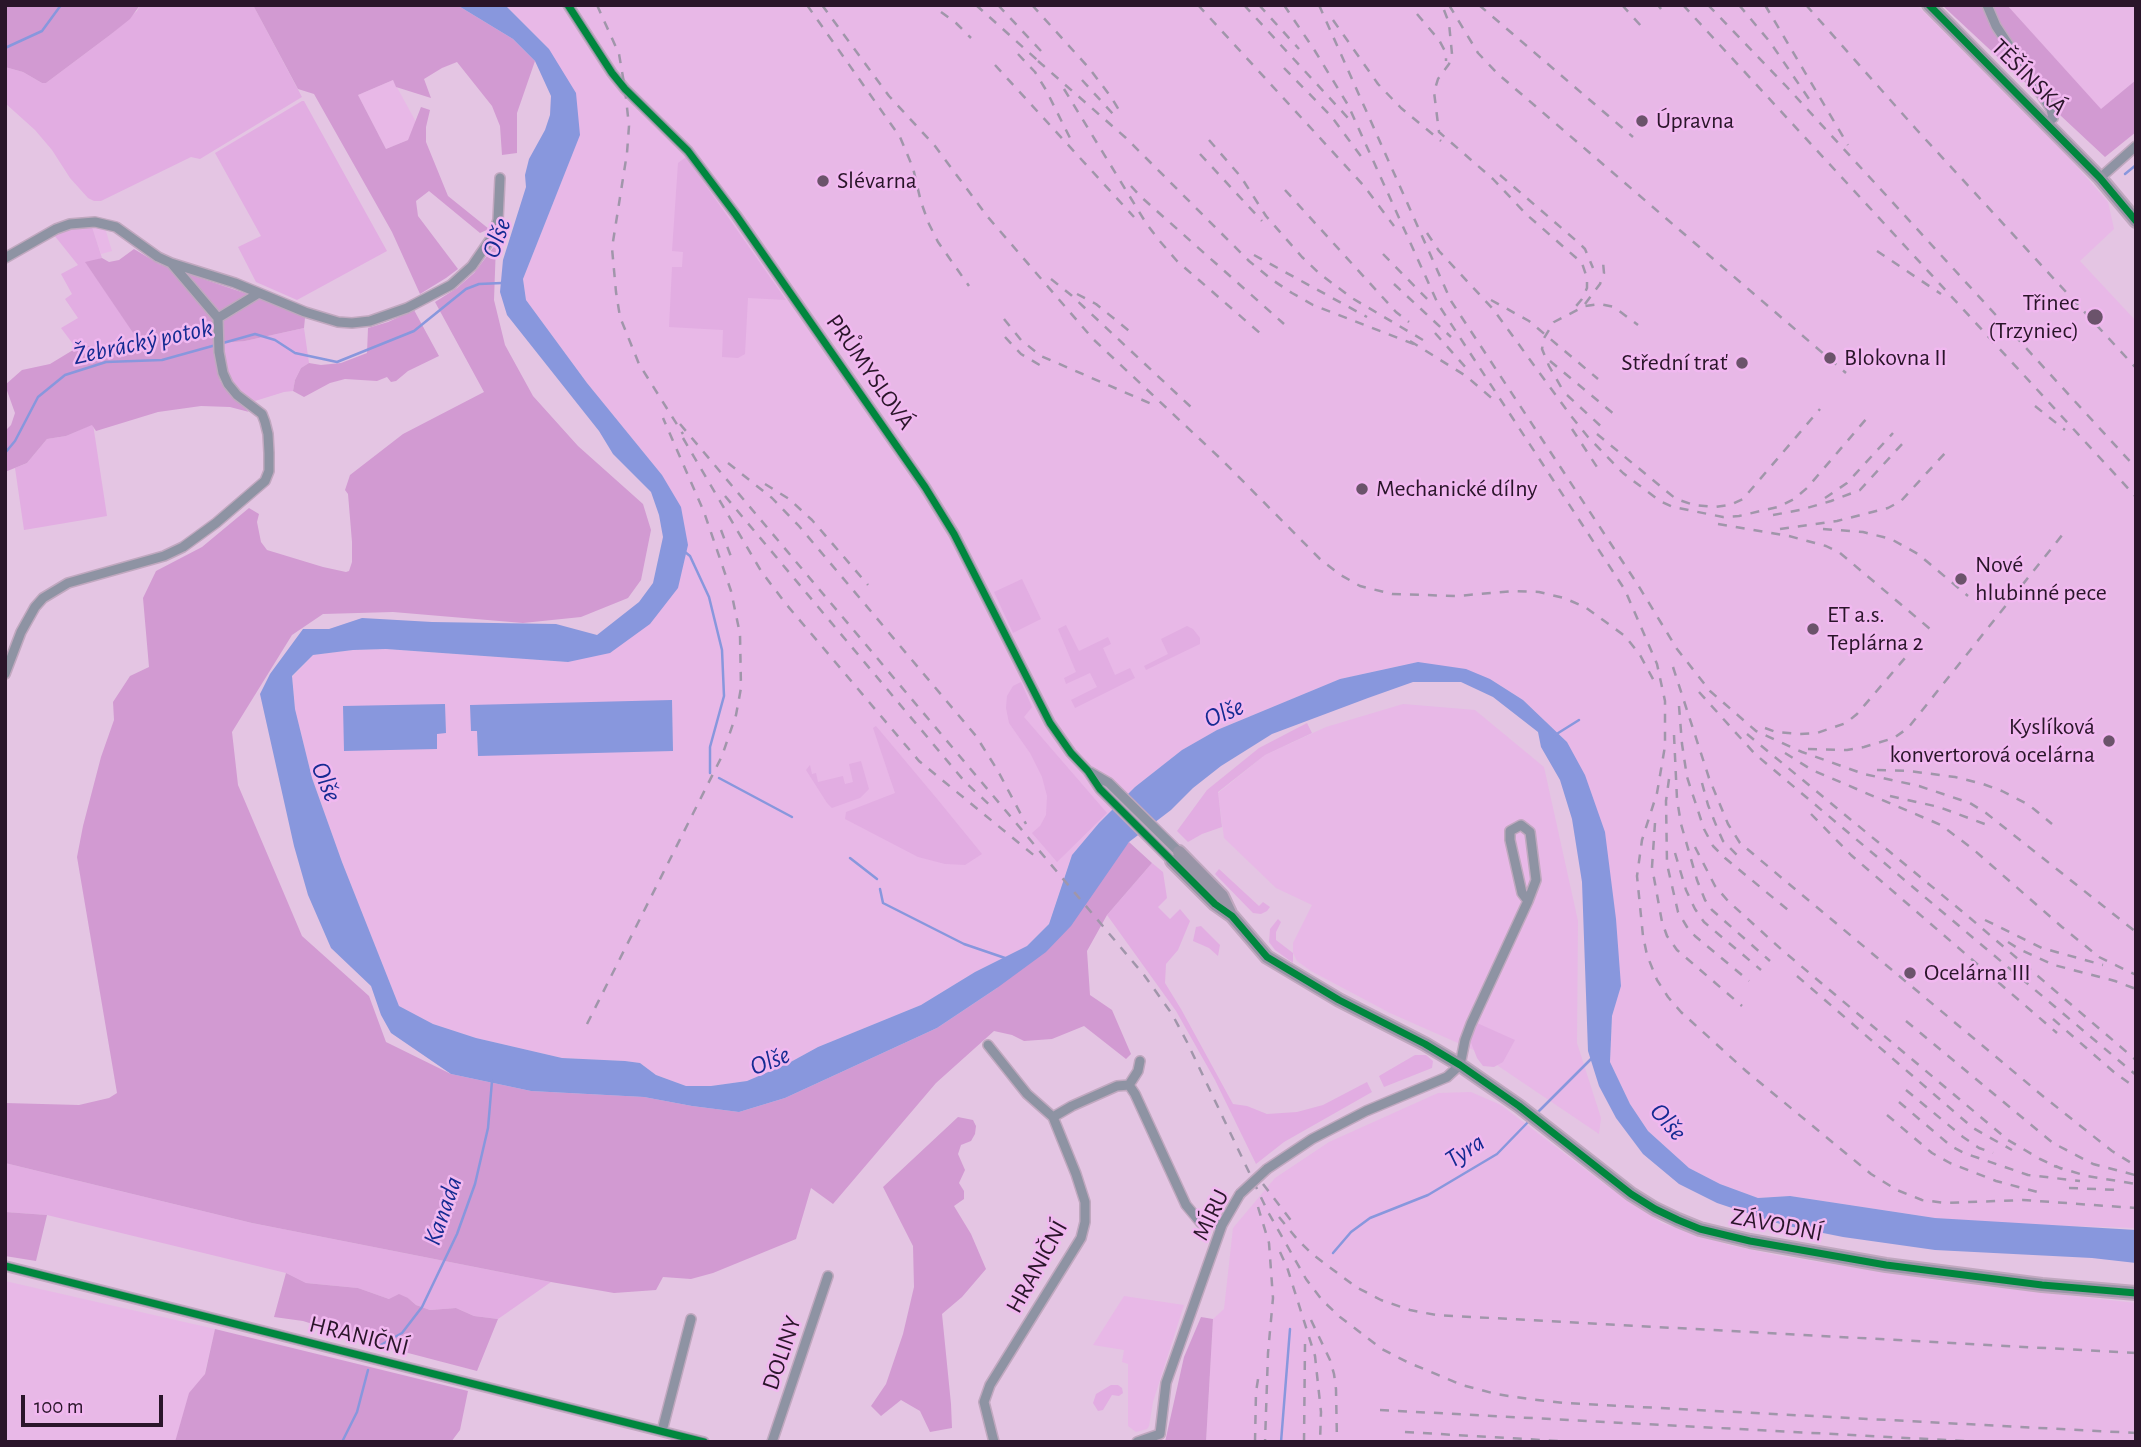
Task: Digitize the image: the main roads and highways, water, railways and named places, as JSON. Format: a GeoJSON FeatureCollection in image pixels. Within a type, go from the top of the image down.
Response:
{"type":"FeatureCollection","features":[{"type":"Feature","properties":{"kind":"water"},"geometry":{"type":"Polygon","coordinates":[[[457,5],[505,5],[549,49],[576,93],[580,135],[523,279],[526,300],[587,383],[662,475],[681,507],[688,545],[678,588],[650,624],[610,653],[568,662],[386,649],[353,650],[313,655],[292,676],[295,709],[312,778],[399,1006],[433,1024],[476,1038],[562,1058],[640,1063],[656,1075],[686,1086],[747,1081],[818,1047],[921,1005],[975,972],[1027,946],[1049,924],[1072,855],[1135,787],[1182,750],[1217,730],[1340,679],[1418,662],[1466,669],[1490,679],[1523,700],[1567,742],[1585,775],[1605,832],[1616,919],[1621,986],[1612,1016],[1610,1062],[1630,1104],[1648,1131],[1689,1168],[1720,1184],[1758,1198],[1790,1196],[1935,1218],[2136,1230],[2136,1263],[2092,1258],[1935,1250],[1843,1237],[1783,1225],[1717,1203],[1679,1184],[1643,1154],[1616,1118],[1599,1086],[1588,1051],[1582,882],[1572,819],[1560,780],[1541,747],[1538,732],[1493,697],[1461,682],[1413,682],[1272,734],[1221,766],[1129,842],[1071,926],[1046,952],[937,1028],[785,1098],[739,1112],[644,1097],[531,1091],[451,1074],[391,1033],[381,1015],[371,986],[331,948],[308,895],[294,846],[260,694],[270,674],[303,629],[329,629],[362,618],[556,624],[597,635],[639,602],[653,583],[663,537],[651,492],[613,454],[599,431],[507,315],[500,292],[503,260],[526,187],[525,175],[529,159],[550,115],[551,96],[535,61],[513,39],[457,5]]]}},
{"type":"Feature","properties":{"kind":"water"},"geometry":{"type":"Polygon","coordinates":[[[672,700],[673,751],[478,756],[477,731],[471,731],[470,705],[672,700]]]}},
{"type":"Feature","properties":{"kind":"water"},"geometry":{"type":"Polygon","coordinates":[[[445,704],[446,733],[437,734],[437,749],[344,751],[343,706],[445,704]]]}},
{"type":"Feature","properties":{"kind":"waterway"},"geometry":{"type":"LineString","coordinates":[[5,48],[42,31],[61,5]]}},
{"type":"Feature","properties":{"kind":"waterway"},"geometry":{"type":"LineString","coordinates":[[2125,174],[2136,165]]}},
{"type":"Feature","properties":{"kind":"waterway","name":"Žebrácký potok"},"geometry":{"type":"LineString","coordinates":[[223,343],[255,334],[275,340],[295,353],[337,362],[414,331],[466,289],[479,284],[502,283]]}},
{"type":"Feature","properties":{"kind":"waterway","name":"Žebrácký potok"},"geometry":{"type":"LineString","coordinates":[[5,453],[15,441],[38,397],[65,375],[106,362],[162,360],[216,345]]}},
{"type":"Feature","properties":{"kind":"waterway"},"geometry":{"type":"LineString","coordinates":[[685,552],[690,556],[709,597],[722,650],[724,696],[710,747],[710,773]]}},
{"type":"Feature","properties":{"kind":"waterway"},"geometry":{"type":"LineString","coordinates":[[1555,735],[1579,720]]}},
{"type":"Feature","properties":{"kind":"waterway"},"geometry":{"type":"LineString","coordinates":[[719,778],[792,817]]}},
{"type":"Feature","properties":{"kind":"waterway"},"geometry":{"type":"LineString","coordinates":[[850,858],[877,879]]}},
{"type":"Feature","properties":{"kind":"waterway"},"geometry":{"type":"LineString","coordinates":[[880,889],[883,903],[964,944],[1005,958]]}},
{"type":"Feature","properties":{"kind":"waterway","name":"Tyra"},"geometry":{"type":"LineString","coordinates":[[1535,1115],[1592,1058]]}},
{"type":"Feature","properties":{"kind":"waterway","name":"Kanada"},"geometry":{"type":"LineString","coordinates":[[379,1346],[402,1333],[422,1307],[457,1234],[475,1184],[488,1128],[492,1081]]}},
{"type":"Feature","properties":{"kind":"waterway","name":"Tyra"},"geometry":{"type":"LineString","coordinates":[[1333,1253],[1351,1232],[1370,1218],[1428,1195],[1497,1154],[1530,1120]]}},
{"type":"Feature","properties":{"kind":"waterway","name":"Tyra"},"geometry":{"type":"LineString","coordinates":[[1281,1442],[1290,1329]]}},
{"type":"Feature","properties":{"kind":"waterway","name":"Kanada"},"geometry":{"type":"LineString","coordinates":[[342,1442],[357,1412],[368,1370]]}},
{"type":"Feature","properties":{"kind":"railway"},"geometry":{"type":"LineString","coordinates":[[597,5],[619,54],[629,126],[612,248],[620,317],[639,364],[683,434]]}},
{"type":"Feature","properties":{"kind":"railway"},"geometry":{"type":"LineString","coordinates":[[807,5],[900,137],[913,168],[929,224],[938,242],[969,286]]}},
{"type":"Feature","properties":{"kind":"railway"},"geometry":{"type":"LineString","coordinates":[[822,5],[889,96],[935,146],[987,216],[1093,339],[1222,460],[1320,559],[1360,586],[1392,594],[1457,596],[1513,591],[1539,592],[1564,598],[1585,607],[1625,636],[1640,655],[1654,681]]}},
{"type":"Feature","properties":{"kind":"railway"},"geometry":{"type":"LineString","coordinates":[[976,5],[1044,66]]}},
{"type":"Feature","properties":{"kind":"railway"},"geometry":{"type":"LineString","coordinates":[[998,5],[1041,51]]}},
{"type":"Feature","properties":{"kind":"railway"},"geometry":{"type":"LineString","coordinates":[[1032,5],[1089,68],[1122,115]]}},
{"type":"Feature","properties":{"kind":"railway"},"geometry":{"type":"LineString","coordinates":[[1198,5],[1364,186],[1394,226]]}},
{"type":"Feature","properties":{"kind":"railway"},"geometry":{"type":"LineString","coordinates":[[1244,5],[1348,118]]}},
{"type":"Feature","properties":{"kind":"railway"},"geometry":{"type":"LineString","coordinates":[[1259,5],[1299,49]]}},
{"type":"Feature","properties":{"kind":"railway"},"geometry":{"type":"LineString","coordinates":[[1284,5],[1348,105],[1438,304],[1625,590],[1657,664],[1665,701],[1665,746],[1657,793],[1642,840],[1637,876],[1647,955],[1657,980],[1668,997],[1746,1071],[1871,1174],[1897,1190],[1922,1200],[1945,1203],[2023,1200],[2136,1208]]}},
{"type":"Feature","properties":{"kind":"railway"},"geometry":{"type":"LineString","coordinates":[[1319,5],[1451,301],[1638,585],[1677,649],[1710,691],[1756,731],[1802,752],[1864,774],[1919,786],[1970,803],[2136,932]]}},
{"type":"Feature","properties":{"kind":"railway"},"geometry":{"type":"LineString","coordinates":[[1449,5],[1478,53],[1498,74],[1846,373]]}},
{"type":"Feature","properties":{"kind":"railway"},"geometry":{"type":"LineString","coordinates":[[1479,5],[1633,137]]}},
{"type":"Feature","properties":{"kind":"railway"},"geometry":{"type":"LineString","coordinates":[[1622,5],[1642,27]]}},
{"type":"Feature","properties":{"kind":"railway"},"geometry":{"type":"LineString","coordinates":[[1658,5],[1661,9]]}},
{"type":"Feature","properties":{"kind":"railway"},"geometry":{"type":"LineString","coordinates":[[1683,5],[2136,497]]}},
{"type":"Feature","properties":{"kind":"railway"},"geometry":{"type":"LineString","coordinates":[[1708,5],[1786,86],[2136,468]]}},
{"type":"Feature","properties":{"kind":"railway"},"geometry":{"type":"LineString","coordinates":[[1739,5],[1770,42],[1809,99]]}},
{"type":"Feature","properties":{"kind":"railway"},"geometry":{"type":"LineString","coordinates":[[1765,5],[1848,145]]}},
{"type":"Feature","properties":{"kind":"railway"},"geometry":{"type":"LineString","coordinates":[[1806,5],[2136,368]]}},
{"type":"Feature","properties":{"kind":"railway"},"geometry":{"type":"LineString","coordinates":[[1444,10],[1449,23],[1452,54],[1434,92],[1439,132],[1582,263],[1587,288],[1572,311]]}},
{"type":"Feature","properties":{"kind":"railway"},"geometry":{"type":"LineString","coordinates":[[941,12],[971,38]]}},
{"type":"Feature","properties":{"kind":"railway"},"geometry":{"type":"LineString","coordinates":[[1417,14],[1439,40],[1446,53],[1446,61]]}},
{"type":"Feature","properties":{"kind":"railway"},"geometry":{"type":"LineString","coordinates":[[1333,20],[1378,84],[1401,108],[1441,141]]}},
{"type":"Feature","properties":{"kind":"railway"},"geometry":{"type":"LineString","coordinates":[[1018,54],[1035,72],[1071,140]]}},
{"type":"Feature","properties":{"kind":"railway"},"geometry":{"type":"LineString","coordinates":[[1038,61],[1126,138],[1249,261],[1271,279],[1313,305],[1419,346]]}},
{"type":"Feature","properties":{"kind":"railway"},"geometry":{"type":"LineString","coordinates":[[995,65],[1134,217]]}},
{"type":"Feature","properties":{"kind":"railway"},"geometry":{"type":"LineString","coordinates":[[1284,68],[1331,116],[1366,163]]}},
{"type":"Feature","properties":{"kind":"railway"},"geometry":{"type":"LineString","coordinates":[[1082,80],[1113,114]]}},
{"type":"Feature","properties":{"kind":"railway"},"geometry":{"type":"LineString","coordinates":[[1064,89],[1158,239],[1177,261],[1261,334]]}},
{"type":"Feature","properties":{"kind":"railway"},"geometry":{"type":"LineString","coordinates":[[1209,140],[1241,177],[1266,216],[1320,274],[1352,298],[1423,340]]}},
{"type":"Feature","properties":{"kind":"railway"},"geometry":{"type":"LineString","coordinates":[[1200,154],[1262,221]]}},
{"type":"Feature","properties":{"kind":"railway"},"geometry":{"type":"LineString","coordinates":[[1500,175],[1580,244],[1593,268]]}},
{"type":"Feature","properties":{"kind":"railway"},"geometry":{"type":"LineString","coordinates":[[1131,186],[1284,324]]}},
{"type":"Feature","properties":{"kind":"railway"},"geometry":{"type":"LineString","coordinates":[[1285,190],[1396,312],[1409,322]]}},
{"type":"Feature","properties":{"kind":"railway"},"geometry":{"type":"LineString","coordinates":[[1427,233],[1439,251],[1493,309],[1588,437],[1623,473],[1660,501],[1673,507],[1723,517],[1778,507],[1807,488],[1867,418]]}},
{"type":"Feature","properties":{"kind":"railway"},"geometry":{"type":"LineString","coordinates":[[1877,251],[1941,294]]}},
{"type":"Feature","properties":{"kind":"railway"},"geometry":{"type":"LineString","coordinates":[[1383,254],[1432,304]]}},
{"type":"Feature","properties":{"kind":"railway"},"geometry":{"type":"LineString","coordinates":[[1254,255],[1367,317]]}},
{"type":"Feature","properties":{"kind":"railway"},"geometry":{"type":"LineString","coordinates":[[1585,304],[1600,284],[1604,273],[1603,262]]}},
{"type":"Feature","properties":{"kind":"railway"},"geometry":{"type":"LineString","coordinates":[[1051,279],[1192,408]]}},
{"type":"Feature","properties":{"kind":"railway"},"geometry":{"type":"LineString","coordinates":[[1394,284],[1451,337]]}},
{"type":"Feature","properties":{"kind":"railway"},"geometry":{"type":"LineString","coordinates":[[1077,294],[1096,304],[1133,334]]}},
{"type":"Feature","properties":{"kind":"railway"},"geometry":{"type":"LineString","coordinates":[[1491,300],[1529,321],[1598,379]]}},
{"type":"Feature","properties":{"kind":"railway"},"geometry":{"type":"LineString","coordinates":[[1561,387],[1542,349],[1544,338],[1554,322],[1585,306],[1600,304],[1614,307],[1638,325]]}},
{"type":"Feature","properties":{"kind":"railway"},"geometry":{"type":"LineString","coordinates":[[1004,319],[1021,340],[1041,356],[1154,405]]}},
{"type":"Feature","properties":{"kind":"railway"},"geometry":{"type":"LineString","coordinates":[[1435,333],[1468,370]]}},
{"type":"Feature","properties":{"kind":"railway"},"geometry":{"type":"LineString","coordinates":[[1005,337],[1021,354],[1043,367]]}},
{"type":"Feature","properties":{"kind":"railway"},"geometry":{"type":"LineString","coordinates":[[1410,341],[1466,376],[1495,401]]}},
{"type":"Feature","properties":{"kind":"railway"},"geometry":{"type":"LineString","coordinates":[[1550,361],[1614,414]]}},
{"type":"Feature","properties":{"kind":"railway"},"geometry":{"type":"LineString","coordinates":[[1567,395],[1606,431]]}},
{"type":"Feature","properties":{"kind":"railway"},"geometry":{"type":"LineString","coordinates":[[2035,406],[2065,430]]}},
{"type":"Feature","properties":{"kind":"railway"},"geometry":{"type":"LineString","coordinates":[[1597,434],[1676,499],[1694,505],[1715,507],[1730,505],[1743,499],[1820,409]]}},
{"type":"Feature","properties":{"kind":"railway"},"geometry":{"type":"LineString","coordinates":[[587,1024],[722,756],[736,715],[741,688],[740,634],[731,591],[704,512],[663,418]]}},
{"type":"Feature","properties":{"kind":"railway"},"geometry":{"type":"LineString","coordinates":[[680,424],[1144,975],[1172,1014],[1187,1042],[1268,1212],[1306,1279],[1340,1317],[1382,1349],[1462,1385],[1496,1394],[1564,1403],[2136,1433]]}},
{"type":"Feature","properties":{"kind":"railway"},"geometry":{"type":"LineString","coordinates":[[1572,429],[1597,467]]}},
{"type":"Feature","properties":{"kind":"railway"},"geometry":{"type":"LineString","coordinates":[[1825,498],[1847,483],[1893,433]]}},
{"type":"Feature","properties":{"kind":"railway"},"geometry":{"type":"LineString","coordinates":[[683,438],[761,571],[786,604],[919,761],[1036,857]]}},
{"type":"Feature","properties":{"kind":"railway"},"geometry":{"type":"LineString","coordinates":[[1773,515],[1800,510],[1860,490],[1903,443]]}},
{"type":"Feature","properties":{"kind":"railway"},"geometry":{"type":"LineString","coordinates":[[1780,529],[1837,521],[1888,508],[1901,501],[1946,452]]}},
{"type":"Feature","properties":{"kind":"railway"},"geometry":{"type":"LineString","coordinates":[[728,463],[772,498],[799,526],[976,736],[1026,824]]}},
{"type":"Feature","properties":{"kind":"railway"},"geometry":{"type":"LineString","coordinates":[[765,484],[789,499],[812,520],[868,585]]}},
{"type":"Feature","properties":{"kind":"railway"},"geometry":{"type":"LineString","coordinates":[[725,496],[965,782],[994,809]]}},
{"type":"Feature","properties":{"kind":"railway"},"geometry":{"type":"LineString","coordinates":[[1718,524],[1789,536],[1826,546],[1840,553],[1936,634]]}},
{"type":"Feature","properties":{"kind":"railway"},"geometry":{"type":"LineString","coordinates":[[1823,529],[1863,532],[1891,539],[1918,554],[1968,596]]}},
{"type":"Feature","properties":{"kind":"railway"},"geometry":{"type":"LineString","coordinates":[[721,530],[733,562]]}},
{"type":"Feature","properties":{"kind":"railway"},"geometry":{"type":"LineString","coordinates":[[1808,749],[1847,750],[1864,747],[1894,738],[1908,728],[2063,534]]}},
{"type":"Feature","properties":{"kind":"railway"},"geometry":{"type":"LineString","coordinates":[[1765,728],[1776,732],[1817,733],[1846,723],[1905,658]]}},
{"type":"Feature","properties":{"kind":"railway"},"geometry":{"type":"LineString","coordinates":[[1673,667],[1709,778],[1728,824],[1740,843],[2044,1097],[2112,1151],[2136,1166]]}},
{"type":"Feature","properties":{"kind":"railway"},"geometry":{"type":"LineString","coordinates":[[1699,692],[1755,754],[2136,1075]]}},
{"type":"Feature","properties":{"kind":"railway"},"geometry":{"type":"LineString","coordinates":[[1679,706],[1687,777],[1704,829],[1713,846],[1788,910]]}},
{"type":"Feature","properties":{"kind":"railway"},"geometry":{"type":"LineString","coordinates":[[1747,734],[1970,918],[2136,1060]]}},
{"type":"Feature","properties":{"kind":"railway"},"geometry":{"type":"LineString","coordinates":[[1674,735],[1681,824],[1705,900],[1712,910],[1770,961]]}},
{"type":"Feature","properties":{"kind":"railway"},"geometry":{"type":"LineString","coordinates":[[1785,753],[1812,770],[1941,825],[2099,957],[2136,975]]}},
{"type":"Feature","properties":{"kind":"railway"},"geometry":{"type":"LineString","coordinates":[[1877,770],[1955,777],[1983,784],[2029,805],[2052,824]]}},
{"type":"Feature","properties":{"kind":"railway"},"geometry":{"type":"LineString","coordinates":[[1669,779],[1666,801],[1667,864],[1678,912],[1695,936],[1749,981]]}},
{"type":"Feature","properties":{"kind":"railway"},"geometry":{"type":"LineString","coordinates":[[1702,783],[1723,841],[1741,859]]}},
{"type":"Feature","properties":{"kind":"railway"},"geometry":{"type":"LineString","coordinates":[[1890,796],[1939,807],[1990,826]]}},
{"type":"Feature","properties":{"kind":"railway"},"geometry":{"type":"LineString","coordinates":[[1811,814],[1851,855],[2057,1033]]}},
{"type":"Feature","properties":{"kind":"railway"},"geometry":{"type":"LineString","coordinates":[[1655,823],[1652,867],[1667,936],[1677,950],[1742,1006]]}},
{"type":"Feature","properties":{"kind":"railway"},"geometry":{"type":"LineString","coordinates":[[1695,847],[1715,886],[1782,950],[2008,1140],[2062,1169]]}},
{"type":"Feature","properties":{"kind":"railway"},"geometry":{"type":"LineString","coordinates":[[1675,853],[1686,890],[1704,922],[1761,970]]}},
{"type":"Feature","properties":{"kind":"railway"},"geometry":{"type":"LineString","coordinates":[[1985,920],[2042,948],[2103,965]]}},
{"type":"Feature","properties":{"kind":"railway"},"geometry":{"type":"LineString","coordinates":[[2008,942],[2054,965],[2136,989]]}},
{"type":"Feature","properties":{"kind":"railway"},"geometry":{"type":"LineString","coordinates":[[1797,976],[1973,1128],[2012,1150]]}},
{"type":"Feature","properties":{"kind":"railway"},"geometry":{"type":"LineString","coordinates":[[2053,1019],[2136,1088]]}},
{"type":"Feature","properties":{"kind":"railway"},"geometry":{"type":"LineString","coordinates":[[1906,1021],[2053,1143],[2093,1164],[2135,1175]]}},
{"type":"Feature","properties":{"kind":"railway"},"geometry":{"type":"LineString","coordinates":[[1906,1090],[1963,1137],[1979,1148],[1993,1153]]}},
{"type":"Feature","properties":{"kind":"railway"},"geometry":{"type":"LineString","coordinates":[[1899,1102],[1951,1146],[1964,1153],[2028,1175],[2080,1181]]}},
{"type":"Feature","properties":{"kind":"railway"},"geometry":{"type":"LineString","coordinates":[[1887,1115],[1932,1153],[1950,1163],[1996,1181],[2045,1194]]}},
{"type":"Feature","properties":{"kind":"railway"},"geometry":{"type":"LineString","coordinates":[[2054,1166],[2087,1176],[2136,1184]]}},
{"type":"Feature","properties":{"kind":"railway"},"geometry":{"type":"LineString","coordinates":[[1263,1184],[1293,1223]]}},
{"type":"Feature","properties":{"kind":"railway"},"geometry":{"type":"LineString","coordinates":[[2069,1188],[2118,1190]]}},
{"type":"Feature","properties":{"kind":"railway"},"geometry":{"type":"LineString","coordinates":[[1258,1207],[1269,1243],[1273,1298],[1265,1442]]}},
{"type":"Feature","properties":{"kind":"railway"},"geometry":{"type":"LineString","coordinates":[[1279,1217],[1312,1254],[1356,1287],[1381,1300],[1436,1315],[2136,1353]]}},
{"type":"Feature","properties":{"kind":"railway"},"geometry":{"type":"LineString","coordinates":[[1280,1252],[1315,1356],[1321,1412],[1320,1442]]}},
{"type":"Feature","properties":{"kind":"railway"},"geometry":{"type":"LineString","coordinates":[[1311,1320],[1334,1374],[1337,1442]]}},
{"type":"Feature","properties":{"kind":"railway"},"geometry":{"type":"LineString","coordinates":[[1304,1442],[1305,1344]]}},
{"type":"Feature","properties":{"kind":"railway"},"geometry":{"type":"LineString","coordinates":[[1255,1442],[1259,1373]]}},
{"type":"Feature","properties":{"kind":"railway"},"geometry":{"type":"LineString","coordinates":[[1380,1410],[1983,1442]]}},
{"type":"Feature","properties":{"kind":"railway"},"geometry":{"type":"LineString","coordinates":[[1405,1432],[1576,1442]]}},
{"type":"Feature","properties":{"kind":"place","name":"Úpravna"},"geometry":{"type":"Point","coordinates":[1642,121]}},
{"type":"Feature","properties":{"kind":"place","name":"Slévarna"},"geometry":{"type":"Point","coordinates":[823,181]}},
{"type":"Feature","properties":{"kind":"place","name":"Třinec (Trzyniec)"},"geometry":{"type":"Point","coordinates":[2095,317]}},
{"type":"Feature","properties":{"kind":"place","name":"Blokovna II"},"geometry":{"type":"Point","coordinates":[1830,358]}},
{"type":"Feature","properties":{"kind":"place","name":"Střední trať"},"geometry":{"type":"Point","coordinates":[1742,363]}},
{"type":"Feature","properties":{"kind":"place","name":"Mechanické dílny"},"geometry":{"type":"Point","coordinates":[1362,489]}},
{"type":"Feature","properties":{"kind":"place","name":"Nové hlubinné pece"},"geometry":{"type":"Point","coordinates":[1961,579]}},
{"type":"Feature","properties":{"kind":"place","name":"ET a.s. Teplárna 2"},"geometry":{"type":"Point","coordinates":[1813,629]}},
{"type":"Feature","properties":{"kind":"place","name":"Kyslíková konvertorová ocelárna"},"geometry":{"type":"Point","coordinates":[2109,741]}},
{"type":"Feature","properties":{"kind":"place","name":"Ocelárna III"},"geometry":{"type":"Point","coordinates":[1910,973]}},
{"type":"Feature","properties":{"kind":"water label","name":"Olše"},"geometry":{"type":"Point","coordinates":[497,238]}},
{"type":"Feature","properties":{"kind":"water label","name":"Olše"},"geometry":{"type":"Point","coordinates":[1224,713]}},
{"type":"Feature","properties":{"kind":"water label","name":"Olše"},"geometry":{"type":"Point","coordinates":[326,782]}},
{"type":"Feature","properties":{"kind":"water label","name":"Olše"},"geometry":{"type":"Point","coordinates":[770,1061]}},
{"type":"Feature","properties":{"kind":"water label","name":"Olše"},"geometry":{"type":"Point","coordinates":[1668,1122]}}]}
